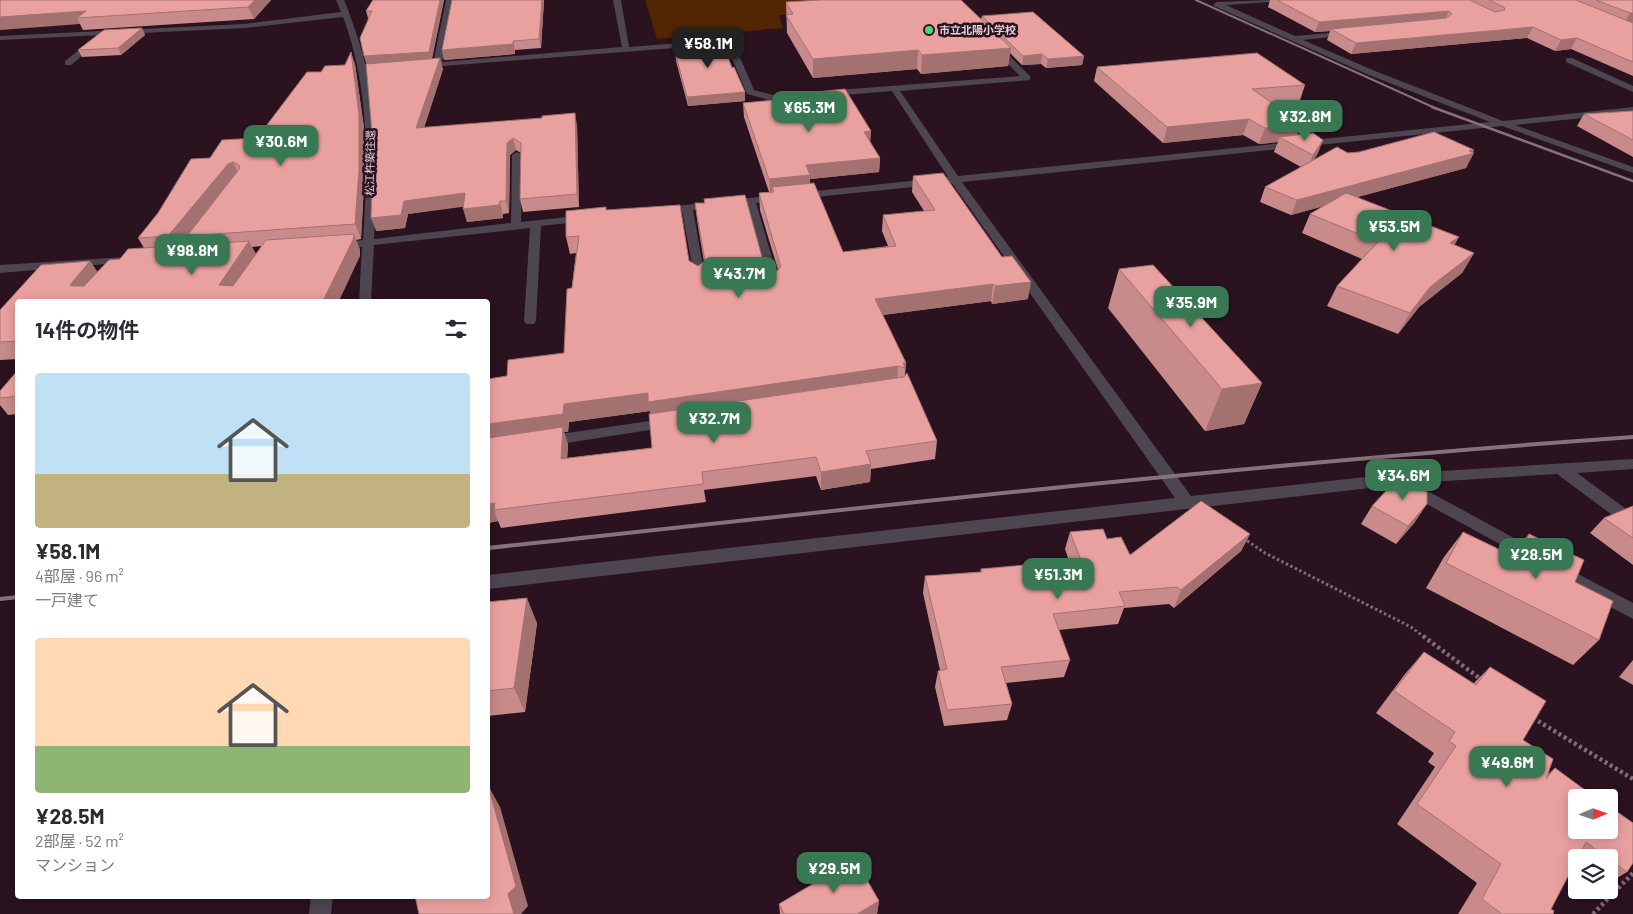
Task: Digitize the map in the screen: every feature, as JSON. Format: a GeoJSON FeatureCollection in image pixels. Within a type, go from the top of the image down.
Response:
{"type":"FeatureCollection","features":[{"type":"Feature","properties":{"kind":"street","name":"松江杵築往還"},"geometry":{"type":"LineString","coordinates":[[340,0],[369,70],[372,140],[365,299]]}},
{"type":"Feature","properties":{"kind":"street"},"geometry":{"type":"LineString","coordinates":[[437,65],[450,0]]}},
{"type":"Feature","properties":{"kind":"street"},"geometry":{"type":"LineString","coordinates":[[617,0],[626,50]]}},
{"type":"Feature","properties":{"kind":"street"},"geometry":{"type":"LineString","coordinates":[[1270,0],[1217,4],[1372,72],[1504,124],[1633,170]]}},
{"type":"Feature","properties":{"kind":"street"},"geometry":{"type":"LineString","coordinates":[[0,38],[244,26],[347,14]]}},
{"type":"Feature","properties":{"kind":"street"},"geometry":{"type":"LineString","coordinates":[[68,63],[105,33]]}},
{"type":"Feature","properties":{"kind":"street"},"geometry":{"type":"LineString","coordinates":[[1294,38],[1353,33]]}},
{"type":"Feature","properties":{"kind":"street"},"geometry":{"type":"LineString","coordinates":[[410,67],[729,41],[750,92],[773,98],[1027,78],[986,38]]}},
{"type":"Feature","properties":{"kind":"street"},"geometry":{"type":"LineString","coordinates":[[1569,60],[1633,88]]}},
{"type":"Feature","properties":{"kind":"street"},"geometry":{"type":"LineString","coordinates":[[894,89],[955,180],[1186,501]]}},
{"type":"Feature","properties":{"kind":"street"},"geometry":{"type":"LineString","coordinates":[[648,211],[1633,110]]}},
{"type":"Feature","properties":{"kind":"street"},"geometry":{"type":"LineString","coordinates":[[516,225],[517,156]]}},
{"type":"Feature","properties":{"kind":"street"},"geometry":{"type":"LineString","coordinates":[[750,201],[774,285]]}},
{"type":"Feature","properties":{"kind":"street"},"geometry":{"type":"LineString","coordinates":[[687,207],[699,278]]}},
{"type":"Feature","properties":{"kind":"street"},"geometry":{"type":"LineString","coordinates":[[328,246],[367,244],[602,216]]}},
{"type":"Feature","properties":{"kind":"street"},"geometry":{"type":"LineString","coordinates":[[530,321],[536,223]]}},
{"type":"Feature","properties":{"kind":"street"},"geometry":{"type":"LineString","coordinates":[[0,269],[143,259]]}},
{"type":"Feature","properties":{"kind":"street"},"geometry":{"type":"LineString","coordinates":[[112,274],[123,260]]}},
{"type":"Feature","properties":{"kind":"street"},"geometry":{"type":"LineString","coordinates":[[536,442],[682,421]]}},
{"type":"Feature","properties":{"kind":"street"},"geometry":{"type":"LineString","coordinates":[[490,582],[1394,478],[1562,470],[1633,464]]}},
{"type":"Feature","properties":{"kind":"street"},"geometry":{"type":"LineString","coordinates":[[1562,470],[1633,522]]}},
{"type":"Feature","properties":{"kind":"street"},"geometry":{"type":"LineString","coordinates":[[1394,478],[1633,612]]}},
{"type":"Feature","properties":{"kind":"street"},"geometry":{"type":"LineString","coordinates":[[320,914],[322,899]]}},
{"type":"Feature","properties":{"kind":"path"},"geometry":{"type":"LineString","coordinates":[[1241,537],[1265,553],[1411,627],[1490,686]]}},
{"type":"Feature","properties":{"kind":"path"},"geometry":{"type":"LineString","coordinates":[[1529,715],[1545,727],[1633,778]]}},
{"type":"Feature","properties":{"kind":"path"},"geometry":{"type":"LineString","coordinates":[[1592,914],[1633,873]]}},
{"type":"Feature","properties":{"kind":"shaded area"},"geometry":{"type":"Polygon","coordinates":[[[645,0],[871,0],[877,9],[779,15],[783,28],[657,39],[645,0]]]}},
{"type":"Feature","properties":{"kind":"building"},"geometry":{"type":"Polygon","coordinates":[[[0,0],[255,0],[248,7],[77,18],[86,11],[0,17],[0,0]]]}},
{"type":"Feature","properties":{"kind":"building"},"geometry":{"type":"Polygon","coordinates":[[[373,0],[440,0],[429,52],[364,56],[360,38],[372,11],[366,11],[373,0]]]}},
{"type":"Feature","properties":{"kind":"building"},"geometry":{"type":"Polygon","coordinates":[[[452,0],[542,0],[539,39],[513,41],[513,44],[442,50],[452,0]]]}},
{"type":"Feature","properties":{"kind":"building"},"geometry":{"type":"Polygon","coordinates":[[[820,0],[961,0],[1011,48],[922,55],[918,50],[813,59],[786,15],[793,14],[786,2],[820,0]]]}},
{"type":"Feature","properties":{"kind":"building"},"geometry":{"type":"Polygon","coordinates":[[[1277,0],[1470,0],[1495,12],[1505,10],[1504,7],[1489,0],[1576,0],[1633,23],[1633,62],[1577,38],[1561,40],[1533,27],[1356,43],[1331,29],[1446,18],[1452,14],[1449,11],[1319,22],[1277,0]]]}},
{"type":"Feature","properties":{"kind":"building"},"geometry":{"type":"Polygon","coordinates":[[[1596,0],[1633,0],[1633,13],[1630,13],[1596,0]]]}},
{"type":"Feature","properties":{"kind":"building"},"geometry":{"type":"Polygon","coordinates":[[[1033,12],[1084,56],[1048,59],[1042,54],[1023,56],[982,16],[1033,12]]]}},
{"type":"Feature","properties":{"kind":"building"},"geometry":{"type":"Polygon","coordinates":[[[142,28],[118,48],[78,50],[104,30],[142,28]]]}},
{"type":"Feature","properties":{"kind":"building"},"geometry":{"type":"Polygon","coordinates":[[[721,38],[732,68],[734,67],[745,92],[687,97],[675,52],[692,50],[689,40],[721,38]]]}},
{"type":"Feature","properties":{"kind":"building"},"geometry":{"type":"Polygon","coordinates":[[[351,52],[359,114],[359,170],[355,224],[187,236],[240,168],[239,165],[233,162],[228,164],[168,236],[138,238],[158,213],[191,159],[210,158],[222,140],[257,138],[307,72],[321,72],[325,66],[345,65],[351,52]]]}},
{"type":"Feature","properties":{"kind":"building"},"geometry":{"type":"Polygon","coordinates":[[[1257,53],[1305,85],[1252,89],[1302,124],[1265,128],[1249,119],[1167,127],[1097,67],[1257,53]]]}},
{"type":"Feature","properties":{"kind":"building"},"geometry":{"type":"Polygon","coordinates":[[[440,58],[416,128],[542,118],[542,116],[575,113],[577,194],[520,199],[521,143],[513,138],[507,143],[506,201],[500,201],[499,205],[463,209],[465,193],[404,201],[401,215],[371,218],[373,144],[366,64],[440,58]]]}},
{"type":"Feature","properties":{"kind":"building"},"geometry":{"type":"Polygon","coordinates":[[[845,89],[871,131],[864,132],[880,158],[806,165],[810,175],[769,179],[743,103],[819,96],[816,92],[845,89]]]}},
{"type":"Feature","properties":{"kind":"building"},"geometry":{"type":"Polygon","coordinates":[[[1633,111],[1633,140],[1584,114],[1633,111]]]}},
{"type":"Feature","properties":{"kind":"building"},"geometry":{"type":"Polygon","coordinates":[[[1434,132],[1474,150],[1469,151],[1474,153],[1297,200],[1265,187],[1337,147],[1348,153],[1359,152],[1434,132]]]}},
{"type":"Feature","properties":{"kind":"building"},"geometry":{"type":"Polygon","coordinates":[[[1313,133],[1323,140],[1313,155],[1279,137],[1313,133]]]}},
{"type":"Feature","properties":{"kind":"building"},"geometry":{"type":"Polygon","coordinates":[[[943,173],[1002,257],[1012,256],[1031,282],[995,286],[993,284],[875,299],[906,363],[903,363],[905,368],[898,366],[648,402],[648,393],[564,404],[563,414],[490,424],[490,379],[507,376],[508,360],[564,353],[567,289],[572,288],[579,236],[566,237],[566,211],[606,207],[606,210],[680,205],[689,261],[698,266],[705,261],[695,203],[705,203],[704,199],[745,195],[765,268],[774,273],[781,267],[759,193],[774,192],[772,187],[814,183],[843,252],[896,246],[883,215],[935,210],[913,176],[943,173]]]}},
{"type":"Feature","properties":{"kind":"building"},"geometry":{"type":"Polygon","coordinates":[[[1346,193],[1459,237],[1450,243],[1474,253],[1430,287],[1410,313],[1337,286],[1378,242],[1310,214],[1346,193]]]}},
{"type":"Feature","properties":{"kind":"building"},"geometry":{"type":"Polygon","coordinates":[[[354,234],[353,240],[324,299],[15,299],[15,341],[0,342],[0,310],[41,265],[90,261],[70,285],[84,286],[109,260],[120,259],[128,249],[249,241],[219,285],[233,286],[266,240],[354,234]]]}},
{"type":"Feature","properties":{"kind":"building"},"geometry":{"type":"Polygon","coordinates":[[[1153,265],[1262,383],[1222,389],[1119,269],[1153,265]]]}},
{"type":"Feature","properties":{"kind":"building"},"geometry":{"type":"Polygon","coordinates":[[[907,373],[937,441],[866,451],[871,464],[821,472],[816,457],[702,472],[703,484],[494,510],[495,503],[490,504],[490,438],[563,427],[561,459],[652,448],[649,414],[904,377],[907,373]]]}},
{"type":"Feature","properties":{"kind":"building"},"geometry":{"type":"Polygon","coordinates":[[[15,374],[15,396],[0,398],[0,391],[15,374]]]}},
{"type":"Feature","properties":{"kind":"building"},"geometry":{"type":"Polygon","coordinates":[[[1399,477],[1427,492],[1427,504],[1408,526],[1372,506],[1399,477]]]}},
{"type":"Feature","properties":{"kind":"building"},"geometry":{"type":"Polygon","coordinates":[[[1201,501],[1250,534],[1181,590],[1177,587],[1119,592],[1125,606],[1053,614],[1070,660],[1001,667],[1012,704],[947,710],[938,671],[947,669],[925,576],[982,572],[981,569],[1081,560],[1070,532],[1103,529],[1107,539],[1121,537],[1130,555],[1201,501]]]}},
{"type":"Feature","properties":{"kind":"building"},"geometry":{"type":"Polygon","coordinates":[[[1633,506],[1633,538],[1604,518],[1633,506]]]}},
{"type":"Feature","properties":{"kind":"building"},"geometry":{"type":"Polygon","coordinates":[[[1463,532],[1517,558],[1529,534],[1584,560],[1575,582],[1613,601],[1599,640],[1446,563],[1463,532]]]}},
{"type":"Feature","properties":{"kind":"building"},"geometry":{"type":"Polygon","coordinates":[[[527,598],[514,688],[490,691],[490,602],[527,598]]]}},
{"type":"Feature","properties":{"kind":"building"},"geometry":{"type":"Polygon","coordinates":[[[1424,652],[1476,685],[1490,667],[1546,701],[1523,740],[1553,759],[1546,779],[1555,768],[1584,789],[1568,789],[1568,839],[1618,839],[1618,812],[1633,823],[1633,863],[1627,872],[1618,866],[1618,849],[1595,849],[1586,842],[1582,849],[1568,849],[1568,876],[1551,909],[1554,911],[1553,914],[1502,914],[1482,899],[1501,864],[1417,804],[1456,746],[1449,741],[1455,732],[1394,691],[1424,652]]]}},
{"type":"Feature","properties":{"kind":"building"},"geometry":{"type":"Polygon","coordinates":[[[490,792],[516,886],[508,894],[514,914],[419,914],[416,899],[490,899],[490,792]]]}},
{"type":"Feature","properties":{"kind":"building"},"geometry":{"type":"Polygon","coordinates":[[[855,859],[879,901],[857,914],[784,914],[779,904],[855,859]]]}},
{"type":"Feature","properties":{"kind":"railway"},"geometry":{"type":"LineString","coordinates":[[1196,0],[1435,108]]}},
{"type":"Feature","properties":{"kind":"railway"},"geometry":{"type":"LineString","coordinates":[[1432,107],[1633,181]]}},
{"type":"Feature","properties":{"kind":"railway"},"geometry":{"type":"LineString","coordinates":[[490,548],[1203,473],[1633,437]]}},
{"type":"Feature","properties":{"kind":"railway"},"geometry":{"type":"LineString","coordinates":[[0,599],[15,597]]}},
{"type":"Feature","properties":{"kind":"place","name":"市立北陽小学校"},"geometry":{"type":"Point","coordinates":[929,30]}}]}
